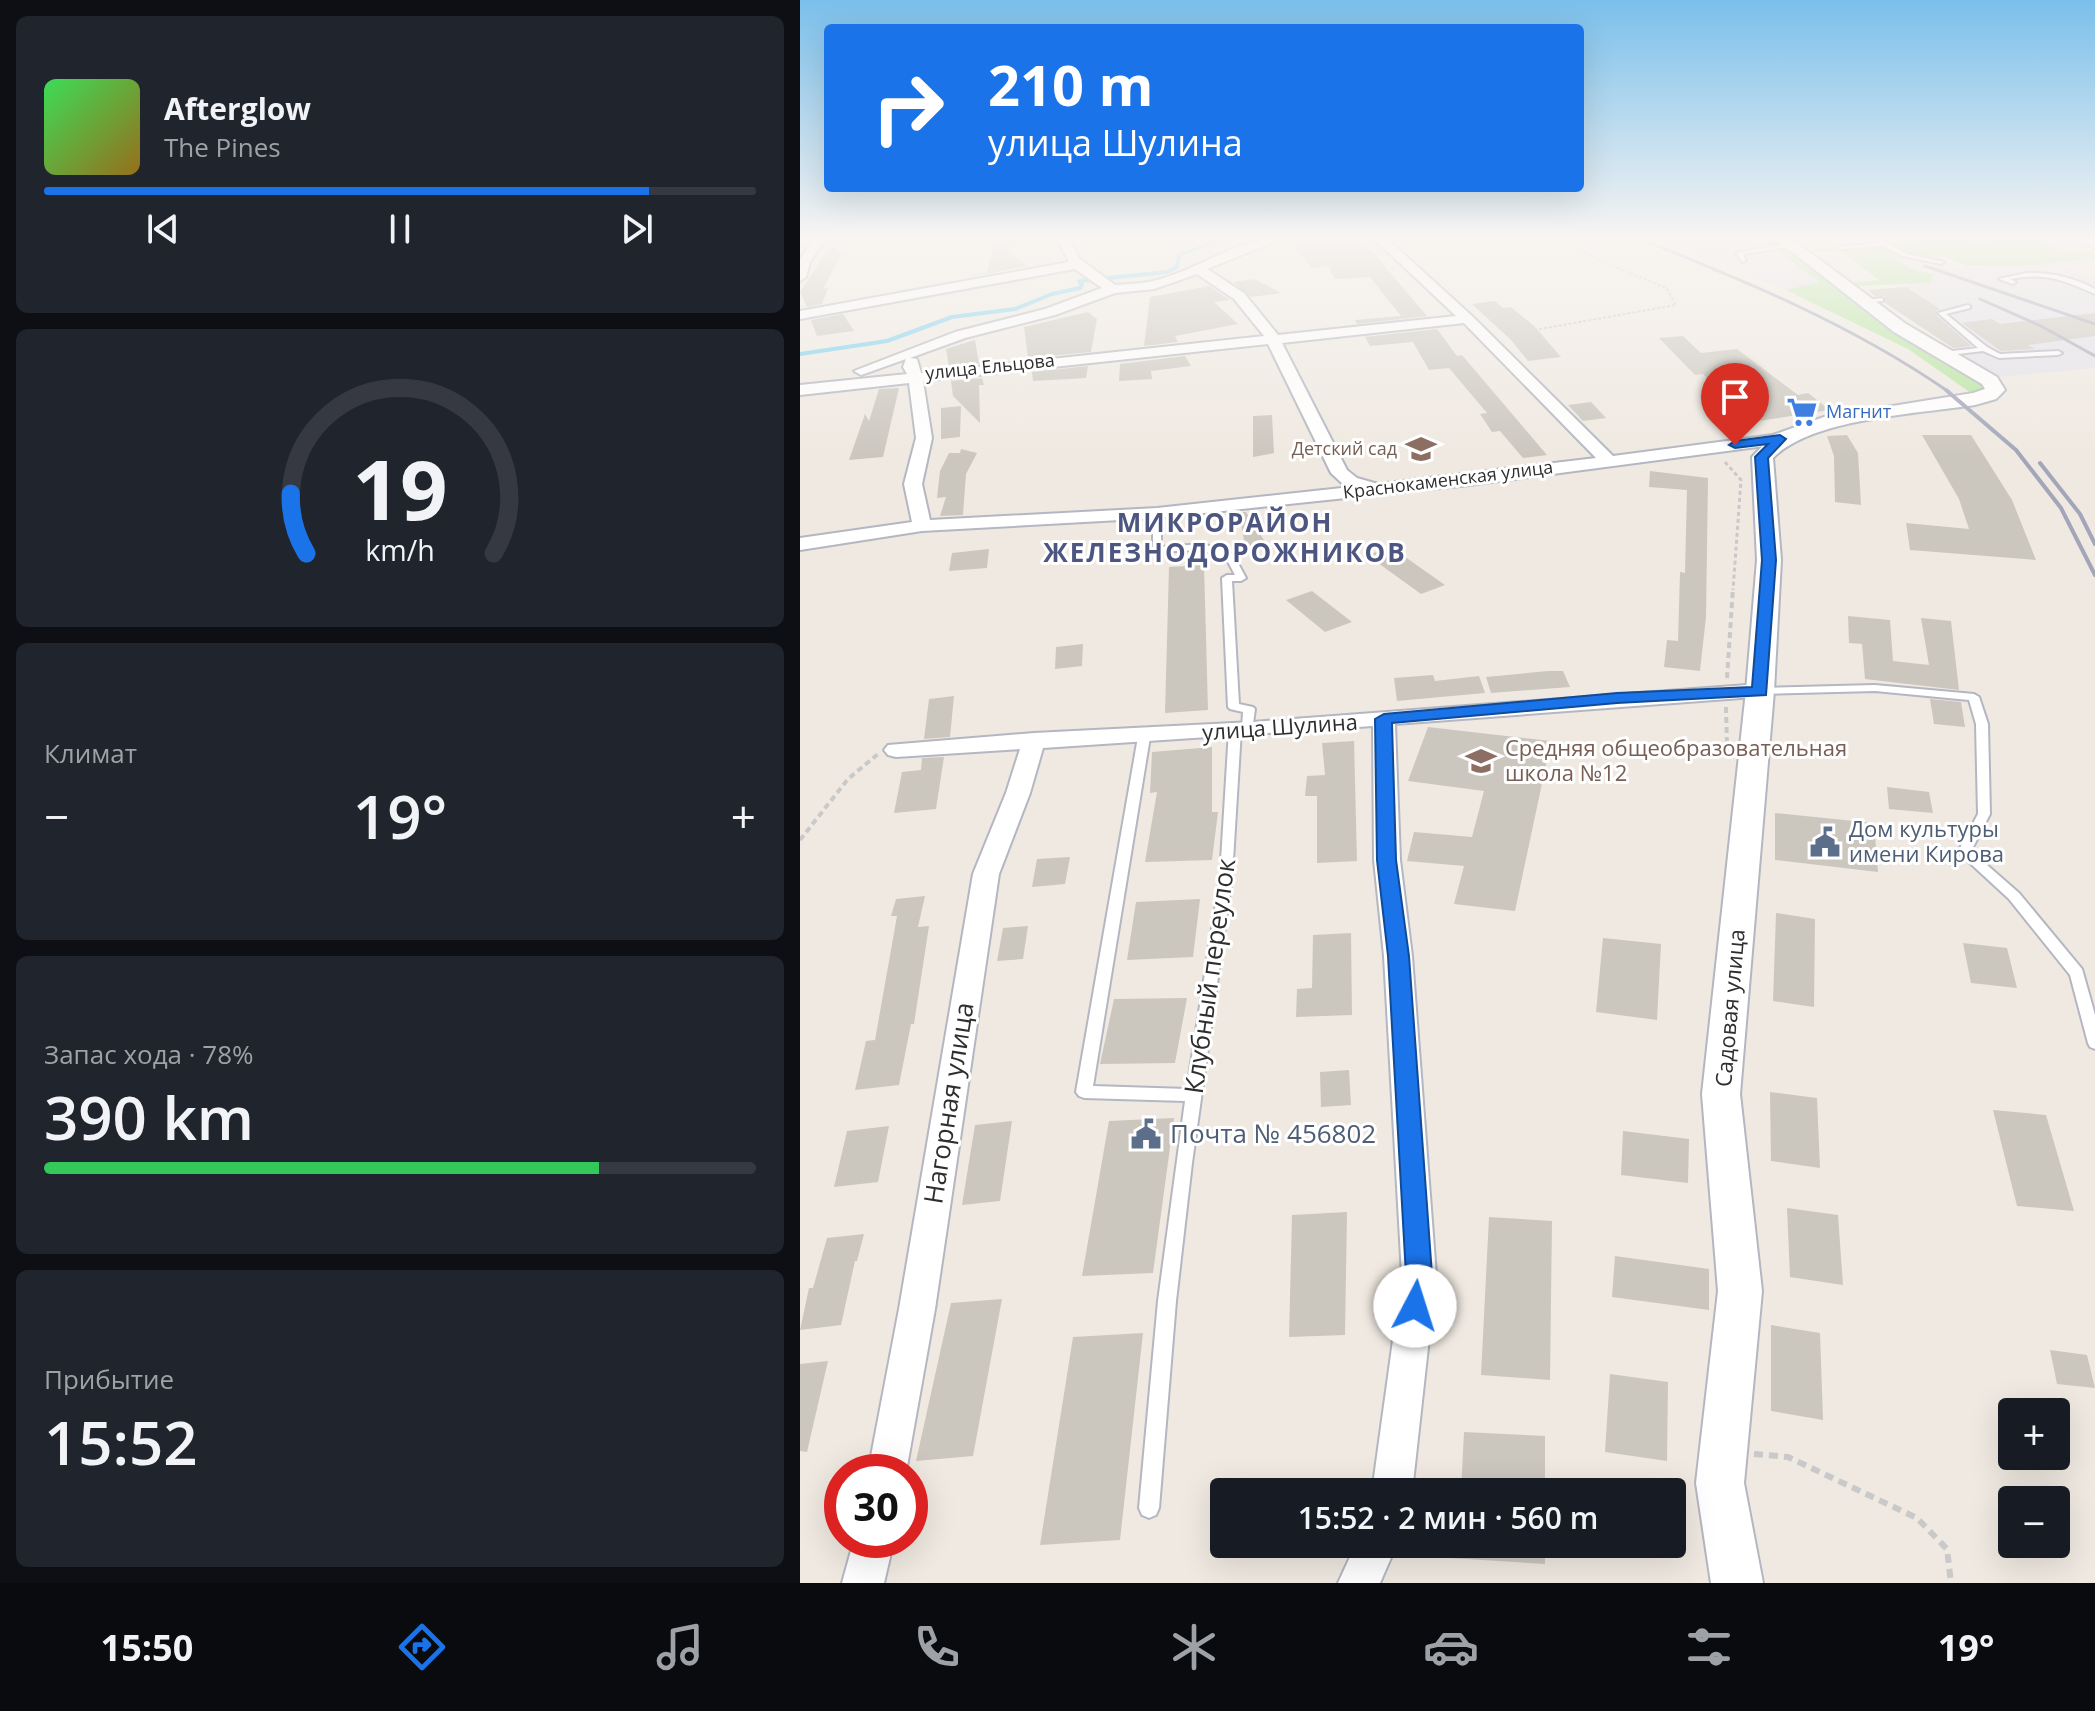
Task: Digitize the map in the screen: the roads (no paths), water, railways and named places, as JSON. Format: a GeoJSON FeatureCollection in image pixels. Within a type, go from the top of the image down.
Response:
{"type":"FeatureCollection","features":[{"type":"Feature","properties":{"kind":"street"},"geometry":{"type":"LineString","coordinates":[[800,315],[828,310]]}},
{"type":"Feature","properties":{"kind":"street"},"geometry":{"type":"LineString","coordinates":[[803,389],[960,335],[1056,310]]}},
{"type":"Feature","properties":{"kind":"street"},"geometry":{"type":"LineString","coordinates":[[1250,310],[1272,338],[1340,473],[1351,482],[1380,488]]}},
{"type":"Feature","properties":{"kind":"street"},"geometry":{"type":"LineString","coordinates":[[1457,310],[1607,460]]}},
{"type":"Feature","properties":{"kind":"street"},"geometry":{"type":"LineString","coordinates":[[1881,310],[1900,328],[1944,354]]}},
{"type":"Feature","properties":{"kind":"street","name":"улица Ельцова"},"geometry":{"type":"LineString","coordinates":[[803,389],[1467,319]]}},
{"type":"Feature","properties":{"kind":"street"},"geometry":{"type":"LineString","coordinates":[[915,352],[910,367],[915,375],[924,438],[913,484],[922,526]]}},
{"type":"Feature","properties":{"kind":"street","name":"Краснокаменская улица"},"geometry":{"type":"LineString","coordinates":[[800,544],[922,526],[1157,513],[1469,480],[1780,439],[1831,421],[1975,399],[1995,390],[1990,381],[1944,354]]}},
{"type":"Feature","properties":{"kind":"street","name":"Садовая улица"},"geometry":{"type":"LineString","coordinates":[[1737,1583],[1720,1483],[1740,1291],[1721,1094],[1760,691],[1769,560],[1762,457],[1780,439]]}},
{"type":"Feature","properties":{"kind":"street","name":"улица Шулина"},"geometry":{"type":"LineString","coordinates":[[896,750],[1034,740],[1144,737],[1617,698],[1760,691]]}},
{"type":"Feature","properties":{"kind":"street"},"geometry":{"type":"LineString","coordinates":[[1384,719],[1387,860],[1398,956],[1419,1275],[1394,1478]]}},
{"type":"Feature","properties":{"kind":"street","name":"Нагорная улица"},"geometry":{"type":"LineString","coordinates":[[890,1454],[917,1309],[986,874],[1018,793],[1034,740]]}},
{"type":"Feature","properties":{"kind":"street"},"geometry":{"type":"LineString","coordinates":[[863,1583],[869,1558]]}},
{"type":"Feature","properties":{"kind":"street"},"geometry":{"type":"LineString","coordinates":[[1359,1583],[1371,1558]]}},
{"type":"Feature","properties":{"kind":"lane"},"geometry":{"type":"LineString","coordinates":[[1955,310],[1941,313],[1984,349],[1999,356],[2058,353]]}},
{"type":"Feature","properties":{"kind":"lane"},"geometry":{"type":"LineString","coordinates":[[1944,354],[1984,349]]}},
{"type":"Feature","properties":{"kind":"lane"},"geometry":{"type":"LineString","coordinates":[[1157,513],[1156,550],[1203,547],[1230,556],[1241,578],[1227,578],[1234,707],[1249,709],[1242,729]]}},
{"type":"Feature","properties":{"kind":"lane"},"geometry":{"type":"LineString","coordinates":[[1760,691],[1875,688],[1974,697],[1982,724],[1984,814],[1964,852],[2014,896],[2077,973],[2095,1043]]}},
{"type":"Feature","properties":{"kind":"lane","name":"Клубный переулок"},"geometry":{"type":"LineString","coordinates":[[1149,1508],[1167,1301],[1226,877],[1242,729]]}},
{"type":"Feature","properties":{"kind":"lane"},"geometry":{"type":"LineString","coordinates":[[1144,737],[1084,1092],[1194,1095]]}},
{"type":"Feature","properties":{"kind":"waterway"},"geometry":{"type":"LineString","coordinates":[[800,354],[887,341],[952,317],[1008,310]]}},
{"type":"Feature","properties":{"kind":"railway"},"geometry":{"type":"LineString","coordinates":[[1806,310],[1874,345],[1946,390]]}},
{"type":"Feature","properties":{"kind":"railway"},"geometry":{"type":"LineString","coordinates":[[2005,310],[2095,356]]}},
{"type":"Feature","properties":{"kind":"railway"},"geometry":{"type":"LineString","coordinates":[[2054,310],[2095,324]]}},
{"type":"Feature","properties":{"kind":"railway"},"geometry":{"type":"LineString","coordinates":[[1946,390],[2016,450],[2061,508],[2095,575]]}},
{"type":"Feature","properties":{"kind":"railway"},"geometry":{"type":"LineString","coordinates":[[2040,463],[2080,514],[2095,544]]}},
{"type":"Feature","properties":{"kind":"place","name":"Магнит"},"geometry":{"type":"Point","coordinates":[1802,412]}},
{"type":"Feature","properties":{"kind":"place","name":"Детский сад"},"geometry":{"type":"Point","coordinates":[1421,449]}},
{"type":"Feature","properties":{"kind":"place","name":"Средняя общеобразовательная школа №12"},"geometry":{"type":"Point","coordinates":[1481,761]}},
{"type":"Feature","properties":{"kind":"place","name":"Дом культуры имени Кирова"},"geometry":{"type":"Point","coordinates":[1825,842]}},
{"type":"Feature","properties":{"kind":"place","name":"Почта № 456802"},"geometry":{"type":"Point","coordinates":[1146,1134]}},
{"type":"Feature","properties":{"kind":"district","name":"МИКРОРАЙОН ЖЕЛЕЗНОДОРОЖНИКОВ"},"geometry":{"type":"Point","coordinates":[1225,538]}}]}
